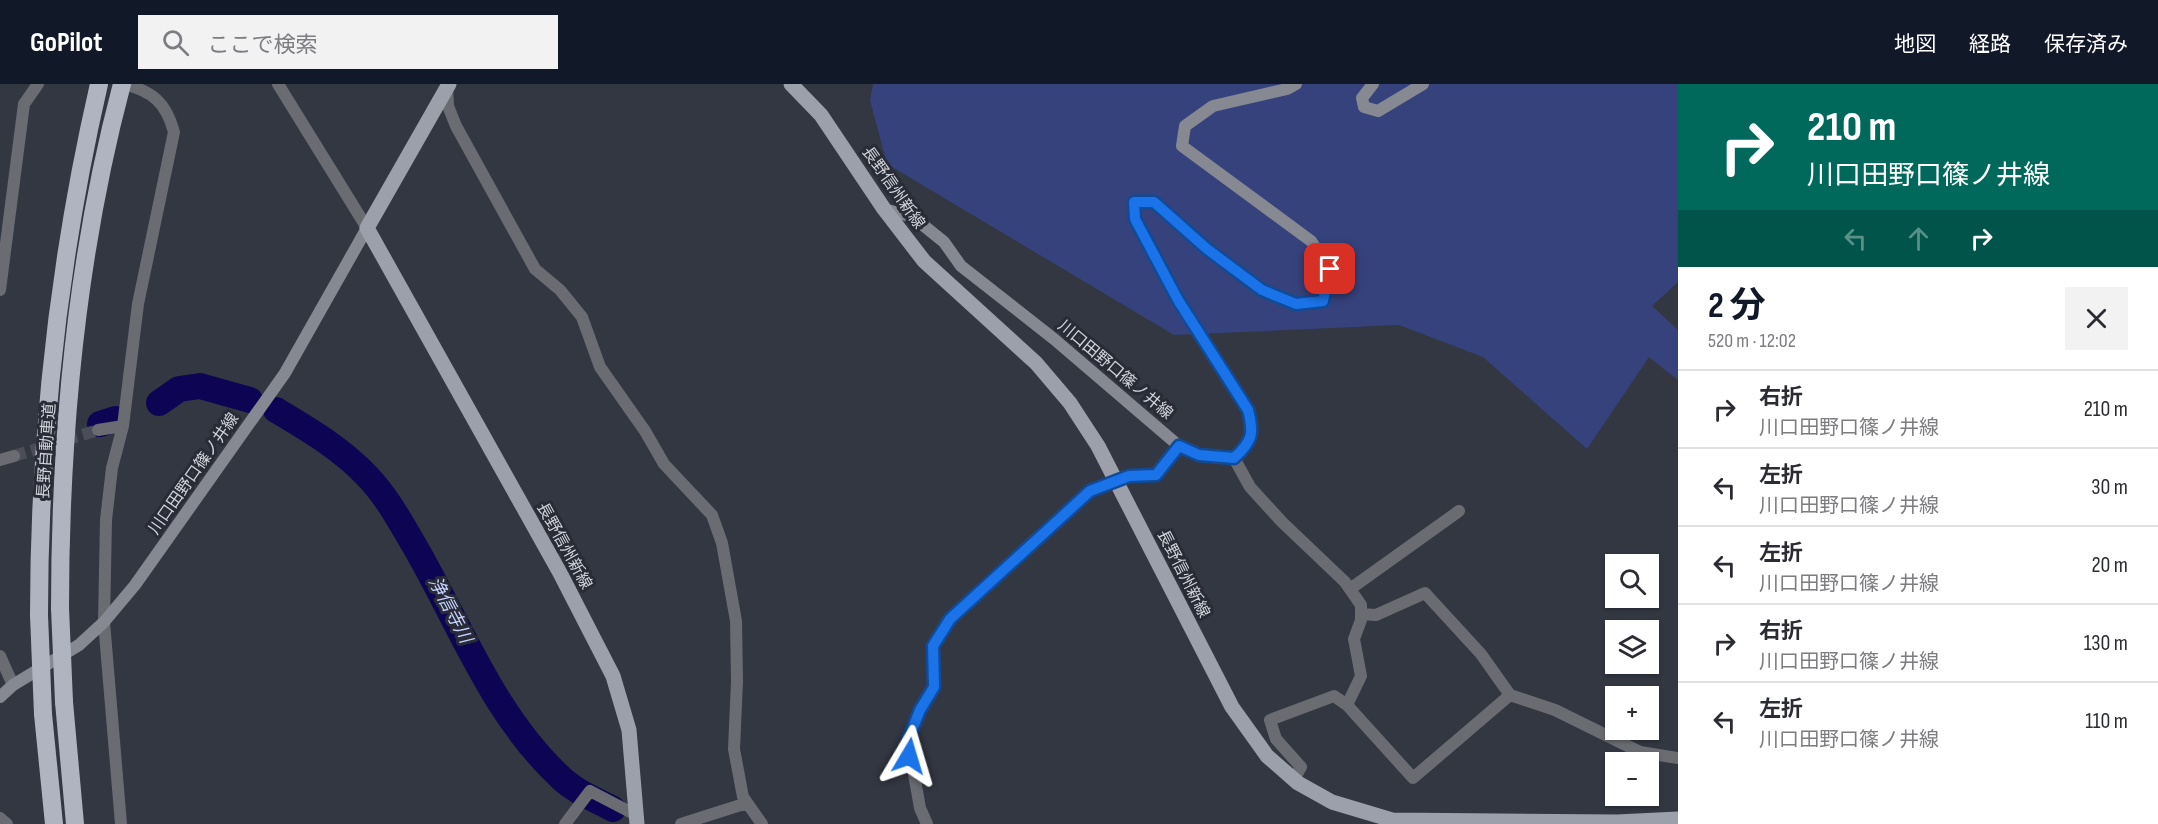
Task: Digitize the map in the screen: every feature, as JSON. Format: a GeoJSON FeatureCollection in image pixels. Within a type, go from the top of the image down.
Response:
{"type":"FeatureCollection","features":[{"type":"Feature","properties":{"kind":"highway","name":"長野自動車道"},"geometry":{"type":"LineString","coordinates":[[54,824],[43,714],[39,615],[41,507],[49,390],[73,216],[98,89]]}},
{"type":"Feature","properties":{"kind":"highway","name":"長野自動車道"},"geometry":{"type":"LineString","coordinates":[[75,824],[64,702],[60,608],[63,483],[76,337],[93,220],[121,89]]}},
{"type":"Feature","properties":{"kind":"main road","name":"長野信州新線"},"geometry":{"type":"LineString","coordinates":[[791,84],[821,115],[884,209],[924,261],[1036,363],[1070,403],[1098,446],[1232,707],[1267,756],[1294,780],[1332,802],[1392,820],[1617,822],[1678,819]]}},
{"type":"Feature","properties":{"kind":"main road"},"geometry":{"type":"LineString","coordinates":[[1234,458],[1245,448],[1253,431],[1248,410],[1178,300],[1135,219],[1134,202],[1154,202],[1207,249],[1262,290],[1296,304],[1323,301],[1330,269],[1311,241],[1182,146],[1185,126],[1213,106],[1287,89],[1296,84]]}},
{"type":"Feature","properties":{"kind":"main road"},"geometry":{"type":"LineString","coordinates":[[1373,84],[1362,98],[1364,107],[1378,111],[1423,84]]}},
{"type":"Feature","properties":{"kind":"main road"},"geometry":{"type":"LineString","coordinates":[[367,228],[447,85]]}},
{"type":"Feature","properties":{"kind":"main road","name":"川口田野口篠ノ井線"},"geometry":{"type":"LineString","coordinates":[[884,209],[913,217],[944,242],[961,266],[1054,339],[1179,446],[1199,455],[1234,458]]}},
{"type":"Feature","properties":{"kind":"main road","name":"川口田野口篠ノ井線"},"geometry":{"type":"LineString","coordinates":[[0,697],[13,685],[79,645],[104,622],[135,585],[285,373],[367,228]]}},
{"type":"Feature","properties":{"kind":"main road","name":"長野信州新線"},"geometry":{"type":"LineString","coordinates":[[367,228],[560,573],[613,676],[629,730],[637,820]]}},
{"type":"Feature","properties":{"kind":"street"},"geometry":{"type":"LineString","coordinates":[[0,290],[24,104],[38,84]]}},
{"type":"Feature","properties":{"kind":"street"},"geometry":{"type":"LineString","coordinates":[[278,84],[367,228]]}},
{"type":"Feature","properties":{"kind":"street"},"geometry":{"type":"LineString","coordinates":[[447,85],[448,106],[456,126],[535,269],[560,290],[582,317],[600,367],[645,431],[664,464],[712,515],[722,543],[736,621],[737,681],[734,749],[743,797],[762,824]]}},
{"type":"Feature","properties":{"kind":"street"},"geometry":{"type":"LineString","coordinates":[[121,89],[143,86],[158,100],[170,117],[174,132],[138,304],[123,426],[112,468],[106,520],[104,622],[121,824]]}},
{"type":"Feature","properties":{"kind":"street"},"geometry":{"type":"LineString","coordinates":[[98,430],[123,426]]}},
{"type":"Feature","properties":{"kind":"street"},"geometry":{"type":"LineString","coordinates":[[927,824],[920,808],[908,740],[920,710],[934,687],[933,646],[950,619],[1090,491],[1129,476],[1156,475],[1179,446]]}},
{"type":"Feature","properties":{"kind":"street"},"geometry":{"type":"LineString","coordinates":[[0,460],[14,456]]}},
{"type":"Feature","properties":{"kind":"street"},"geometry":{"type":"LineString","coordinates":[[1234,458],[1250,487],[1350,589],[1361,605],[1361,614],[1354,639],[1361,676],[1347,705]]}},
{"type":"Feature","properties":{"kind":"street"},"geometry":{"type":"LineString","coordinates":[[1350,589],[1459,511]]}},
{"type":"Feature","properties":{"kind":"street"},"geometry":{"type":"LineString","coordinates":[[1361,614],[1376,615],[1425,593],[1481,654],[1510,694],[1555,710],[1640,752],[1678,758]]}},
{"type":"Feature","properties":{"kind":"street"},"geometry":{"type":"LineString","coordinates":[[0,656],[13,685]]}},
{"type":"Feature","properties":{"kind":"street"},"geometry":{"type":"LineString","coordinates":[[1294,780],[1300,767],[1276,739],[1270,720],[1334,696],[1347,705],[1413,778],[1510,694]]}},
{"type":"Feature","properties":{"kind":"street"},"geometry":{"type":"LineString","coordinates":[[565,824],[590,791],[637,820]]}},
{"type":"Feature","properties":{"kind":"street"},"geometry":{"type":"LineString","coordinates":[[681,824],[747,803]]}},
{"type":"Feature","properties":{"kind":"street"},"geometry":{"type":"LineString","coordinates":[[0,818],[7,824]]}},
{"type":"Feature","properties":{"kind":"shaded area"},"geometry":{"type":"Polygon","coordinates":[[[873,84],[1678,84],[1678,282],[1652,306],[1678,330],[1678,380],[1649,357],[1587,449],[1483,357],[1399,325],[1174,335],[887,164],[870,100],[873,84]]]}},
{"type":"Feature","properties":{"kind":"waterway","name":"浄信寺川"},"geometry":{"type":"LineString","coordinates":[[159,403],[179,389],[200,386],[250,400]]}},
{"type":"Feature","properties":{"kind":"waterway","name":"浄信寺川"},"geometry":{"type":"LineString","coordinates":[[276,410],[336,449],[375,485],[404,527],[478,666],[514,724],[559,776],[584,794],[613,809]]}},
{"type":"Feature","properties":{"kind":"waterway","name":"浄信寺川"},"geometry":{"type":"LineString","coordinates":[[100,424],[116,419]]}},
{"type":"Feature","properties":{"kind":"tunnel"},"geometry":{"type":"LineString","coordinates":[[14,456],[98,430]]}},
{"type":"Feature","properties":{"kind":"route"},"geometry":{"type":"LineString","coordinates":[[909,756],[908,740],[920,710],[934,687],[933,646],[950,619],[1090,491],[1129,476],[1156,475],[1179,446],[1199,455],[1234,458],[1245,448],[1253,431],[1248,410],[1178,300],[1135,219],[1134,202],[1154,202],[1207,249],[1262,290],[1296,304],[1323,301],[1330,269]]}}]}
